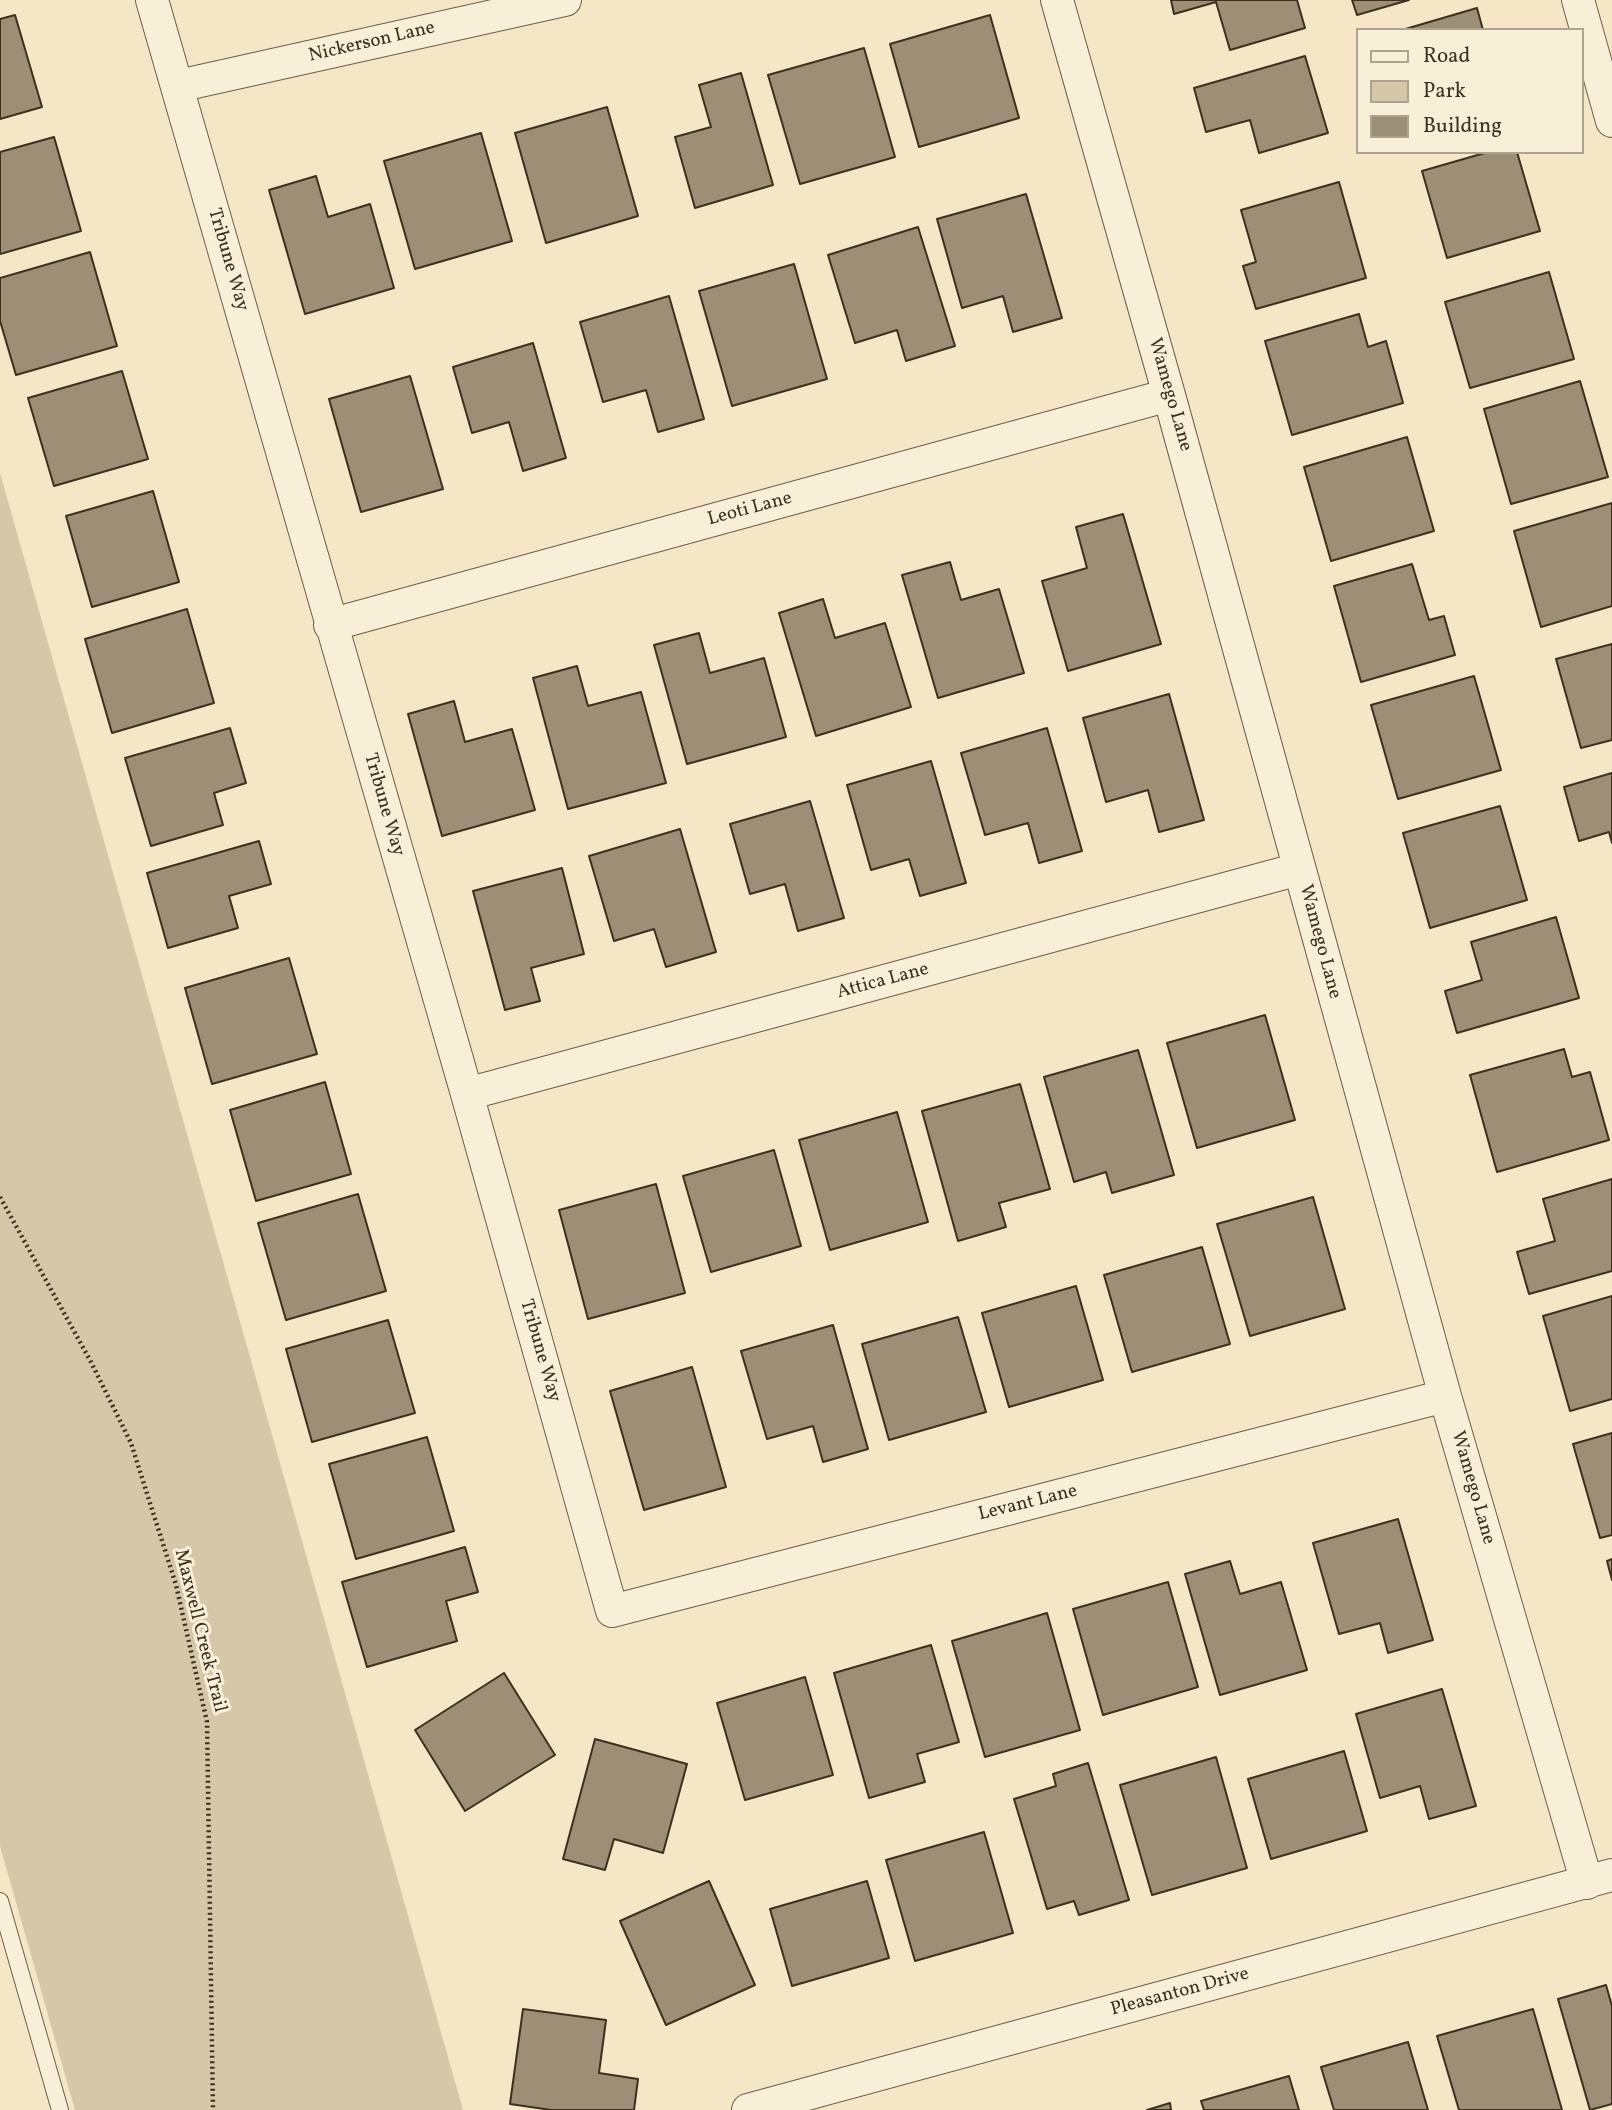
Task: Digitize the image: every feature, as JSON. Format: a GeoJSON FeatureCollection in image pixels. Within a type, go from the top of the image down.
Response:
{"type":"FeatureCollection","features":[{"type":"Feature","properties":{"kind":"street","name":"Tribune Way"},"geometry":{"type":"LineString","coordinates":[[152,0],[467,1094],[612,1611]]}},
{"type":"Feature","properties":{"kind":"street","name":"Nickerson Lane"},"geometry":{"type":"LineString","coordinates":[[178,86],[565,0]]}},
{"type":"Feature","properties":{"kind":"street","name":"Wamego Lane"},"geometry":{"type":"LineString","coordinates":[[1057,0],[1169,395],[1445,1396],[1599,1879]]}},
{"type":"Feature","properties":{"kind":"street"},"geometry":{"type":"LineString","coordinates":[[1578,0],[1612,121]]}},
{"type":"Feature","properties":{"kind":"street","name":"Leoti Lane"},"geometry":{"type":"LineString","coordinates":[[330,625],[1169,395]]}},
{"type":"Feature","properties":{"kind":"street","name":"Attica Lane"},"geometry":{"type":"LineString","coordinates":[[467,1094],[1299,869]]}},
{"type":"Feature","properties":{"kind":"street","name":"Levant Lane"},"geometry":{"type":"LineString","coordinates":[[612,1611],[1445,1396]]}},
{"type":"Feature","properties":{"kind":"street","name":"Pleasanton Drive"},"geometry":{"type":"LineString","coordinates":[[748,2110],[1599,1879]]}},
{"type":"Feature","properties":{"kind":"lane"},"geometry":{"type":"LineString","coordinates":[[0,1901],[60,2110]]}},
{"type":"Feature","properties":{"kind":"path","name":"Maxwell Creek Trail"},"geometry":{"type":"LineString","coordinates":[[0,1196],[91,1362],[131,1443],[176,1585],[207,1722],[213,2110]]}},
{"type":"Feature","properties":{"kind":"green space"},"geometry":{"type":"Polygon","coordinates":[[[0,473],[463,2110],[75,2110],[0,1846],[0,473]]]}},
{"type":"Feature","properties":{"kind":"building"},"geometry":{"type":"Polygon","coordinates":[[[1171,0],[1297,0],[1305,28],[1230,50],[1216,2],[1174,14],[1171,0]]]}},
{"type":"Feature","properties":{"kind":"building"},"geometry":{"type":"Polygon","coordinates":[[[1352,0],[1409,0],[1357,15],[1352,0]]]}},
{"type":"Feature","properties":{"kind":"building"},"geometry":{"type":"Polygon","coordinates":[[[1477,8],[1482,28],[1409,28],[1477,8]]]}},
{"type":"Feature","properties":{"kind":"building"},"geometry":{"type":"Polygon","coordinates":[[[15,15],[42,107],[0,119],[0,19],[15,15]]]}},
{"type":"Feature","properties":{"kind":"building"},"geometry":{"type":"Polygon","coordinates":[[[990,15],[1019,118],[919,147],[890,44],[990,15]]]}},
{"type":"Feature","properties":{"kind":"building"},"geometry":{"type":"Polygon","coordinates":[[[864,48],[895,157],[800,184],[768,75],[864,48]]]}},
{"type":"Feature","properties":{"kind":"building"},"geometry":{"type":"Polygon","coordinates":[[[1305,56],[1328,133],[1259,153],[1250,120],[1206,132],[1194,88],[1305,56]]]}},
{"type":"Feature","properties":{"kind":"building"},"geometry":{"type":"Polygon","coordinates":[[[741,73],[773,185],[695,208],[675,137],[711,127],[699,85],[741,73]]]}},
{"type":"Feature","properties":{"kind":"building"},"geometry":{"type":"Polygon","coordinates":[[[607,107],[638,216],[546,243],[515,133],[607,107]]]}},
{"type":"Feature","properties":{"kind":"building"},"geometry":{"type":"Polygon","coordinates":[[[481,133],[512,241],[415,269],[384,161],[481,133]]]}},
{"type":"Feature","properties":{"kind":"building"},"geometry":{"type":"Polygon","coordinates":[[[54,137],[81,231],[0,254],[0,152],[54,137]]]}},
{"type":"Feature","properties":{"kind":"building"},"geometry":{"type":"Polygon","coordinates":[[[1481,154],[1518,154],[1540,231],[1447,258],[1422,171],[1481,154]]]}},
{"type":"Feature","properties":{"kind":"building"},"geometry":{"type":"Polygon","coordinates":[[[316,176],[328,217],[370,204],[394,288],[305,314],[269,190],[316,176]]]}},
{"type":"Feature","properties":{"kind":"building"},"geometry":{"type":"Polygon","coordinates":[[[1339,182],[1366,278],[1256,309],[1243,266],[1256,262],[1241,210],[1339,182]]]}},
{"type":"Feature","properties":{"kind":"building"},"geometry":{"type":"Polygon","coordinates":[[[1026,194],[1062,318],[1013,332],[1003,296],[962,308],[937,219],[1026,194]]]}},
{"type":"Feature","properties":{"kind":"building"},"geometry":{"type":"Polygon","coordinates":[[[918,227],[955,346],[906,361],[897,330],[855,343],[828,255],[918,227]]]}},
{"type":"Feature","properties":{"kind":"building"},"geometry":{"type":"Polygon","coordinates":[[[90,252],[117,346],[16,375],[0,321],[0,278],[90,252]]]}},
{"type":"Feature","properties":{"kind":"building"},"geometry":{"type":"Polygon","coordinates":[[[794,264],[827,379],[732,406],[699,291],[794,264]]]}},
{"type":"Feature","properties":{"kind":"building"},"geometry":{"type":"Polygon","coordinates":[[[1549,272],[1574,359],[1470,388],[1445,302],[1549,272]]]}},
{"type":"Feature","properties":{"kind":"building"},"geometry":{"type":"Polygon","coordinates":[[[669,296],[704,419],[658,432],[646,390],[603,402],[580,322],[669,296]]]}},
{"type":"Feature","properties":{"kind":"building"},"geometry":{"type":"Polygon","coordinates":[[[1359,314],[1368,347],[1386,341],[1403,403],[1292,435],[1265,341],[1359,314]]]}},
{"type":"Feature","properties":{"kind":"building"},"geometry":{"type":"Polygon","coordinates":[[[533,343],[566,458],[523,471],[509,422],[472,433],[453,367],[533,343]]]}},
{"type":"Feature","properties":{"kind":"building"},"geometry":{"type":"Polygon","coordinates":[[[122,371],[148,459],[54,486],[28,398],[122,371]]]}},
{"type":"Feature","properties":{"kind":"building"},"geometry":{"type":"Polygon","coordinates":[[[410,376],[443,489],[361,512],[329,399],[410,376]]]}},
{"type":"Feature","properties":{"kind":"building"},"geometry":{"type":"Polygon","coordinates":[[[1580,381],[1608,477],[1511,504],[1484,409],[1580,381]]]}},
{"type":"Feature","properties":{"kind":"building"},"geometry":{"type":"Polygon","coordinates":[[[1407,437],[1434,531],[1331,561],[1304,467],[1407,437]]]}},
{"type":"Feature","properties":{"kind":"building"},"geometry":{"type":"Polygon","coordinates":[[[153,491],[179,582],[92,607],[66,516],[153,491]]]}},
{"type":"Feature","properties":{"kind":"building"},"geometry":{"type":"Polygon","coordinates":[[[1612,503],[1612,606],[1541,627],[1514,531],[1612,503]]]}},
{"type":"Feature","properties":{"kind":"building"},"geometry":{"type":"Polygon","coordinates":[[[1123,514],[1161,644],[1068,671],[1042,581],[1087,568],[1076,527],[1123,514]]]}},
{"type":"Feature","properties":{"kind":"building"},"geometry":{"type":"Polygon","coordinates":[[[950,562],[961,600],[999,589],[1024,673],[938,698],[902,575],[950,562]]]}},
{"type":"Feature","properties":{"kind":"building"},"geometry":{"type":"Polygon","coordinates":[[[1412,564],[1429,620],[1444,616],[1455,655],[1361,682],[1334,586],[1412,564]]]}},
{"type":"Feature","properties":{"kind":"building"},"geometry":{"type":"Polygon","coordinates":[[[823,599],[835,638],[885,623],[911,707],[816,736],[779,613],[823,599]]]}},
{"type":"Feature","properties":{"kind":"building"},"geometry":{"type":"Polygon","coordinates":[[[187,609],[214,703],[112,733],[85,639],[187,609]]]}},
{"type":"Feature","properties":{"kind":"building"},"geometry":{"type":"Polygon","coordinates":[[[699,633],[710,673],[764,658],[786,737],[687,764],[654,645],[699,633]]]}},
{"type":"Feature","properties":{"kind":"building"},"geometry":{"type":"Polygon","coordinates":[[[1612,644],[1612,740],[1581,748],[1556,659],[1612,644]]]}},
{"type":"Feature","properties":{"kind":"building"},"geometry":{"type":"Polygon","coordinates":[[[577,666],[588,706],[641,692],[666,783],[568,809],[533,678],[577,666]]]}},
{"type":"Feature","properties":{"kind":"building"},"geometry":{"type":"Polygon","coordinates":[[[1474,676],[1501,770],[1398,799],[1371,705],[1474,676]]]}},
{"type":"Feature","properties":{"kind":"building"},"geometry":{"type":"Polygon","coordinates":[[[1169,694],[1204,820],[1159,832],[1148,790],[1106,802],[1083,718],[1169,694]]]}},
{"type":"Feature","properties":{"kind":"building"},"geometry":{"type":"Polygon","coordinates":[[[454,701],[465,742],[512,729],[535,810],[442,836],[408,714],[454,701]]]}},
{"type":"Feature","properties":{"kind":"building"},"geometry":{"type":"Polygon","coordinates":[[[230,728],[246,783],[214,793],[223,825],[151,846],[125,758],[230,728]]]}},
{"type":"Feature","properties":{"kind":"building"},"geometry":{"type":"Polygon","coordinates":[[[1047,728],[1082,851],[1039,863],[1028,823],[985,835],[961,753],[1047,728]]]}},
{"type":"Feature","properties":{"kind":"building"},"geometry":{"type":"Polygon","coordinates":[[[931,761],[966,883],[920,896],[909,859],[871,870],[847,785],[931,761]]]}},
{"type":"Feature","properties":{"kind":"building"},"geometry":{"type":"Polygon","coordinates":[[[1612,773],[1612,843],[1609,832],[1579,841],[1564,787],[1612,773]]]}},
{"type":"Feature","properties":{"kind":"building"},"geometry":{"type":"Polygon","coordinates":[[[810,801],[844,918],[798,931],[785,884],[750,894],[730,824],[810,801]]]}},
{"type":"Feature","properties":{"kind":"building"},"geometry":{"type":"Polygon","coordinates":[[[1500,806],[1527,900],[1430,928],[1403,833],[1500,806]]]}},
{"type":"Feature","properties":{"kind":"building"},"geometry":{"type":"Polygon","coordinates":[[[680,829],[716,952],[666,967],[654,929],[614,941],[589,856],[680,829]]]}},
{"type":"Feature","properties":{"kind":"building"},"geometry":{"type":"Polygon","coordinates":[[[259,841],[271,884],[229,896],[238,928],[168,948],[147,873],[259,841]]]}},
{"type":"Feature","properties":{"kind":"building"},"geometry":{"type":"Polygon","coordinates":[[[562,868],[584,954],[531,968],[540,1001],[505,1010],[473,891],[562,868]]]}},
{"type":"Feature","properties":{"kind":"building"},"geometry":{"type":"Polygon","coordinates":[[[1556,917],[1579,998],[1457,1033],[1445,991],[1482,980],[1471,942],[1556,917]]]}},
{"type":"Feature","properties":{"kind":"building"},"geometry":{"type":"Polygon","coordinates":[[[289,958],[317,1054],[212,1084],[185,988],[289,958]]]}},
{"type":"Feature","properties":{"kind":"building"},"geometry":{"type":"Polygon","coordinates":[[[1265,1015],[1295,1120],[1197,1148],[1167,1043],[1265,1015]]]}},
{"type":"Feature","properties":{"kind":"building"},"geometry":{"type":"Polygon","coordinates":[[[1564,1049],[1572,1077],[1590,1072],[1609,1140],[1497,1172],[1470,1075],[1564,1049]]]}},
{"type":"Feature","properties":{"kind":"building"},"geometry":{"type":"Polygon","coordinates":[[[1138,1050],[1174,1175],[1112,1193],[1106,1172],[1074,1182],[1044,1077],[1138,1050]]]}},
{"type":"Feature","properties":{"kind":"building"},"geometry":{"type":"Polygon","coordinates":[[[325,1082],[351,1174],[256,1201],[230,1110],[325,1082]]]}},
{"type":"Feature","properties":{"kind":"building"},"geometry":{"type":"Polygon","coordinates":[[[1020,1084],[1050,1189],[999,1203],[1006,1227],[958,1241],[922,1111],[1020,1084]]]}},
{"type":"Feature","properties":{"kind":"building"},"geometry":{"type":"Polygon","coordinates":[[[897,1112],[928,1222],[830,1250],[799,1140],[897,1112]]]}},
{"type":"Feature","properties":{"kind":"building"},"geometry":{"type":"Polygon","coordinates":[[[774,1150],[801,1246],[711,1272],[683,1176],[774,1150]]]}},
{"type":"Feature","properties":{"kind":"building"},"geometry":{"type":"Polygon","coordinates":[[[1612,1179],[1612,1271],[1529,1294],[1517,1252],[1555,1241],[1543,1199],[1612,1179]]]}},
{"type":"Feature","properties":{"kind":"building"},"geometry":{"type":"Polygon","coordinates":[[[656,1184],[685,1293],[588,1319],[559,1210],[656,1184]]]}},
{"type":"Feature","properties":{"kind":"building"},"geometry":{"type":"Polygon","coordinates":[[[358,1194],[386,1291],[286,1320],[258,1223],[358,1194]]]}},
{"type":"Feature","properties":{"kind":"building"},"geometry":{"type":"Polygon","coordinates":[[[1313,1197],[1345,1309],[1250,1336],[1217,1224],[1313,1197]]]}},
{"type":"Feature","properties":{"kind":"building"},"geometry":{"type":"Polygon","coordinates":[[[1202,1247],[1230,1344],[1132,1372],[1104,1275],[1202,1247]]]}},
{"type":"Feature","properties":{"kind":"building"},"geometry":{"type":"Polygon","coordinates":[[[1076,1286],[1103,1380],[1009,1407],[982,1313],[1076,1286]]]}},
{"type":"Feature","properties":{"kind":"building"},"geometry":{"type":"Polygon","coordinates":[[[1612,1296],[1612,1399],[1570,1411],[1543,1316],[1612,1296]]]}},
{"type":"Feature","properties":{"kind":"building"},"geometry":{"type":"Polygon","coordinates":[[[958,1317],[986,1412],[889,1440],[862,1344],[958,1317]]]}},
{"type":"Feature","properties":{"kind":"building"},"geometry":{"type":"Polygon","coordinates":[[[388,1320],[415,1413],[312,1442],[286,1349],[388,1320]]]}},
{"type":"Feature","properties":{"kind":"building"},"geometry":{"type":"Polygon","coordinates":[[[833,1325],[868,1449],[823,1462],[813,1426],[767,1439],[741,1351],[833,1325]]]}},
{"type":"Feature","properties":{"kind":"building"},"geometry":{"type":"Polygon","coordinates":[[[692,1367],[726,1487],[644,1510],[610,1391],[692,1367]]]}},
{"type":"Feature","properties":{"kind":"building"},"geometry":{"type":"Polygon","coordinates":[[[1612,1433],[1612,1535],[1600,1538],[1573,1444],[1612,1433]]]}},
{"type":"Feature","properties":{"kind":"building"},"geometry":{"type":"Polygon","coordinates":[[[427,1437],[454,1531],[356,1559],[329,1464],[427,1437]]]}},
{"type":"Feature","properties":{"kind":"building"},"geometry":{"type":"Polygon","coordinates":[[[1398,1519],[1433,1640],[1388,1653],[1380,1623],[1339,1634],[1313,1543],[1398,1519]]]}},
{"type":"Feature","properties":{"kind":"building"},"geometry":{"type":"Polygon","coordinates":[[[465,1547],[478,1592],[446,1601],[457,1641],[367,1667],[342,1582],[465,1547]]]}},
{"type":"Feature","properties":{"kind":"building"},"geometry":{"type":"Polygon","coordinates":[[[1612,1559],[1612,1580],[1607,1561],[1612,1559]]]}},
{"type":"Feature","properties":{"kind":"building"},"geometry":{"type":"Polygon","coordinates":[[[1230,1561],[1240,1594],[1281,1582],[1307,1670],[1220,1695],[1185,1574],[1230,1561]]]}},
{"type":"Feature","properties":{"kind":"building"},"geometry":{"type":"Polygon","coordinates":[[[1168,1582],[1198,1687],[1103,1715],[1073,1609],[1168,1582]]]}},
{"type":"Feature","properties":{"kind":"building"},"geometry":{"type":"Polygon","coordinates":[[[1047,1613],[1080,1730],[985,1757],[952,1641],[1047,1613]]]}},
{"type":"Feature","properties":{"kind":"building"},"geometry":{"type":"Polygon","coordinates":[[[931,1645],[959,1742],[917,1754],[925,1782],[869,1798],[834,1673],[931,1645]]]}},
{"type":"Feature","properties":{"kind":"building"},"geometry":{"type":"Polygon","coordinates":[[[504,1673],[555,1755],[465,1811],[415,1730],[504,1673]]]}},
{"type":"Feature","properties":{"kind":"building"},"geometry":{"type":"Polygon","coordinates":[[[805,1677],[833,1775],[745,1800],[717,1703],[805,1677]]]}},
{"type":"Feature","properties":{"kind":"building"},"geometry":{"type":"Polygon","coordinates":[[[1442,1689],[1476,1806],[1429,1819],[1420,1786],[1380,1798],[1356,1714],[1442,1689]]]}},
{"type":"Feature","properties":{"kind":"building"},"geometry":{"type":"Polygon","coordinates":[[[595,1739],[687,1764],[663,1853],[614,1839],[605,1870],[563,1859],[595,1739]]]}},
{"type":"Feature","properties":{"kind":"building"},"geometry":{"type":"Polygon","coordinates":[[[1344,1751],[1367,1831],[1271,1859],[1248,1779],[1344,1751]]]}},
{"type":"Feature","properties":{"kind":"building"},"geometry":{"type":"Polygon","coordinates":[[[1216,1757],[1247,1868],[1152,1895],[1120,1785],[1216,1757]]]}},
{"type":"Feature","properties":{"kind":"building"},"geometry":{"type":"Polygon","coordinates":[[[1088,1763],[1129,1900],[1079,1915],[1074,1901],[1047,1909],[1014,1799],[1056,1786],[1053,1774],[1088,1763]]]}},
{"type":"Feature","properties":{"kind":"building"},"geometry":{"type":"Polygon","coordinates":[[[984,1832],[1013,1933],[915,1961],[886,1860],[984,1832]]]}},
{"type":"Feature","properties":{"kind":"building"},"geometry":{"type":"Polygon","coordinates":[[[709,1881],[755,1985],[666,2025],[620,1921],[709,1881]]]}},
{"type":"Feature","properties":{"kind":"building"},"geometry":{"type":"Polygon","coordinates":[[[867,1881],[889,1958],[792,1986],[770,1909],[867,1881]]]}},
{"type":"Feature","properties":{"kind":"building"},"geometry":{"type":"Polygon","coordinates":[[[1606,1985],[1612,2006],[1612,2104],[1590,2110],[1558,1999],[1606,1985]]]}},
{"type":"Feature","properties":{"kind":"building"},"geometry":{"type":"Polygon","coordinates":[[[523,2009],[606,2020],[599,2073],[638,2079],[634,2110],[551,2110],[510,2104],[523,2009]]]}},
{"type":"Feature","properties":{"kind":"building"},"geometry":{"type":"Polygon","coordinates":[[[1533,2009],[1562,2110],[1459,2110],[1437,2036],[1533,2009]]]}},
{"type":"Feature","properties":{"kind":"building"},"geometry":{"type":"Polygon","coordinates":[[[1408,2042],[1428,2110],[1334,2110],[1321,2067],[1408,2042]]]}},
{"type":"Feature","properties":{"kind":"building"},"geometry":{"type":"Polygon","coordinates":[[[1289,2076],[1299,2110],[1204,2110],[1201,2101],[1289,2076]]]}},
{"type":"Feature","properties":{"kind":"building"},"geometry":{"type":"Polygon","coordinates":[[[1170,2103],[1171,2110],[1147,2110],[1170,2103]]]}}]}
